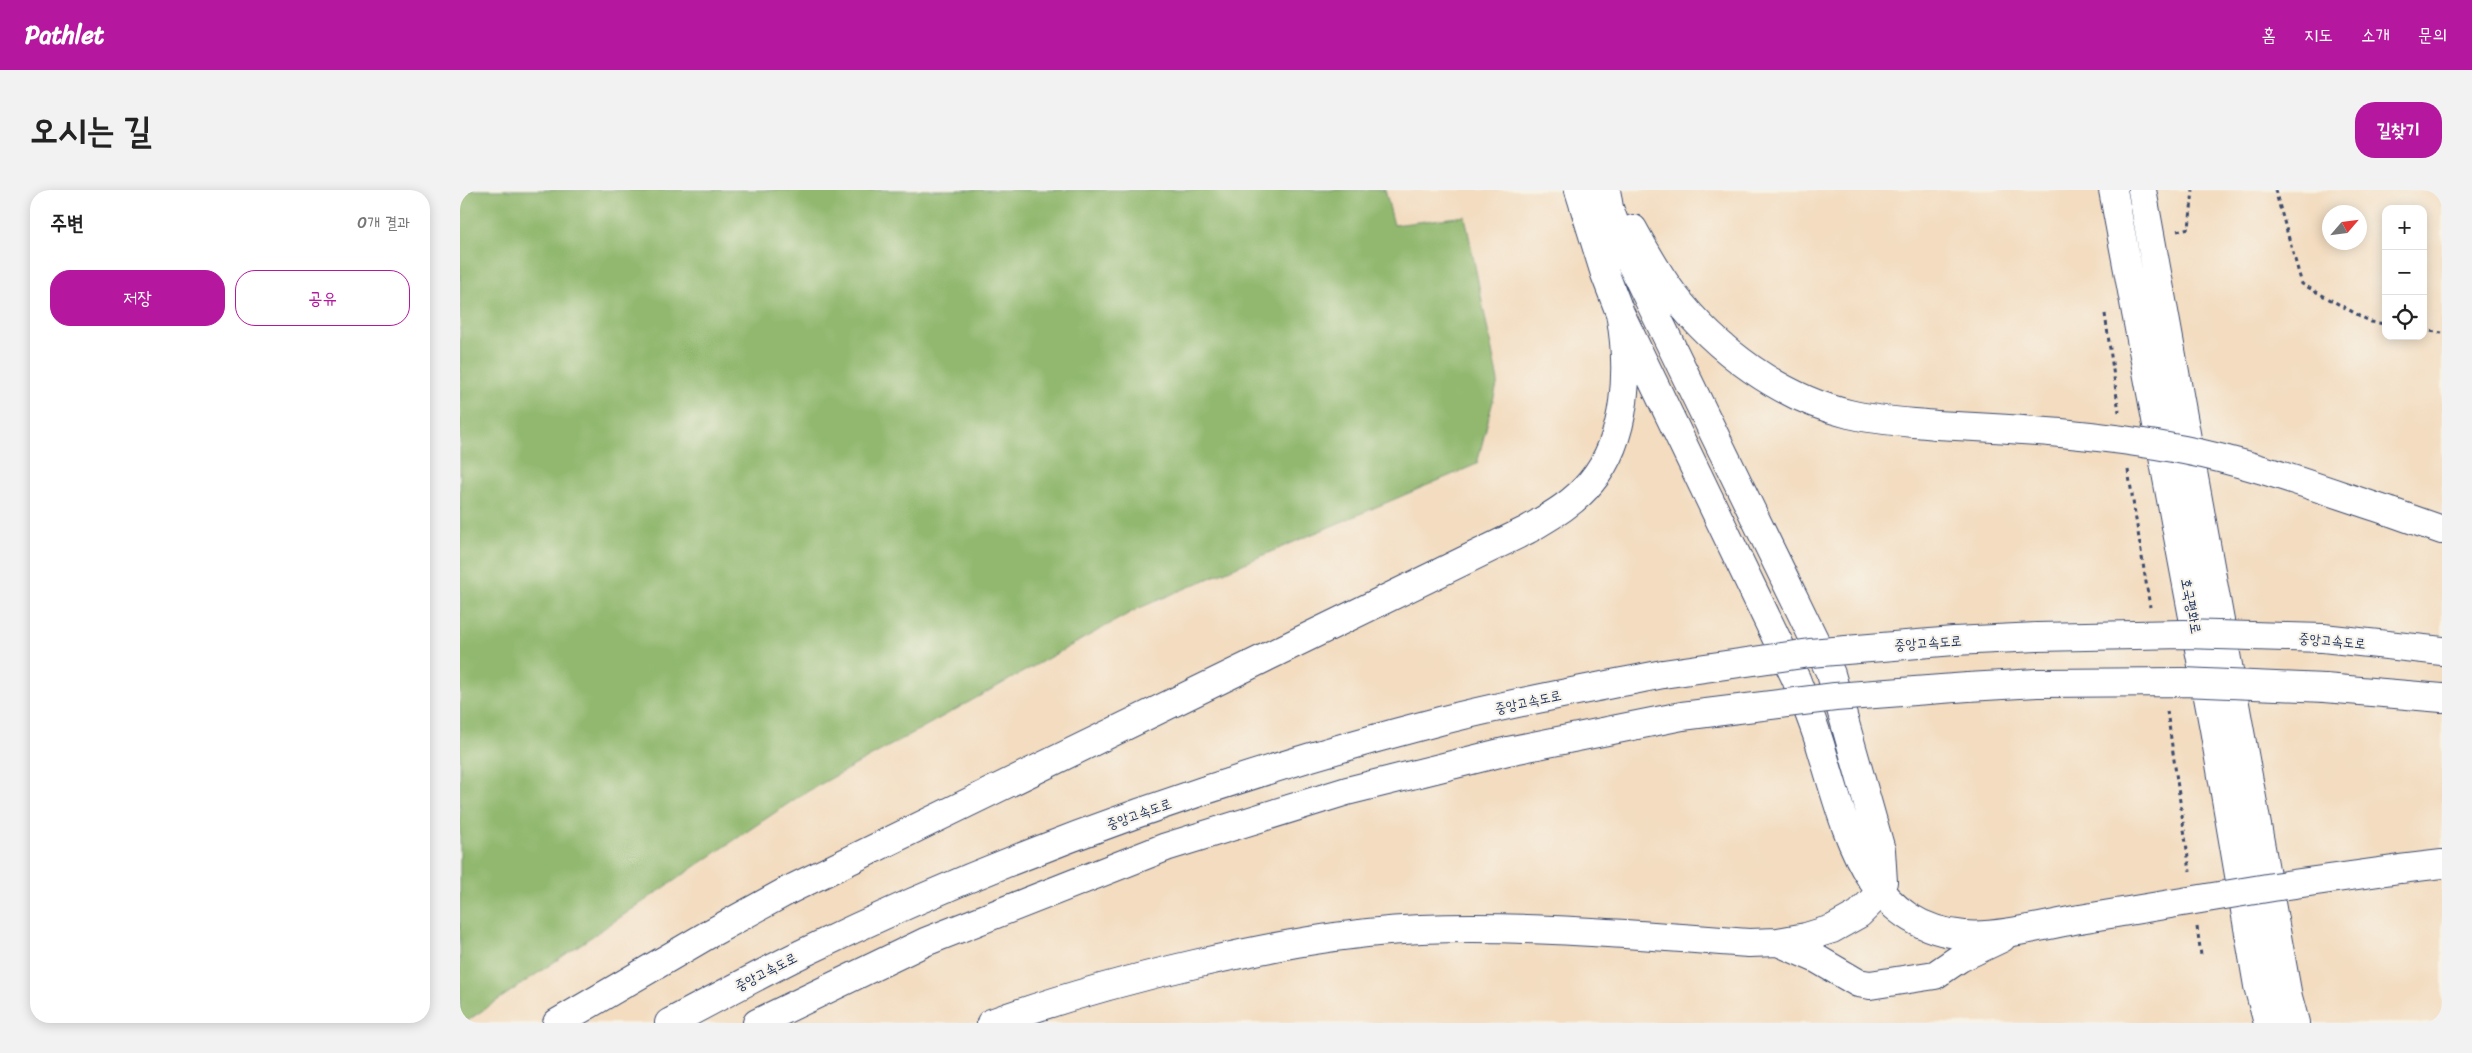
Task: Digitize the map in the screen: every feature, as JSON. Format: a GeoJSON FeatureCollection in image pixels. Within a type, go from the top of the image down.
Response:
{"type":"FeatureCollection","features":[{"type":"Feature","properties":{"kind":"main road"},"geometry":{"type":"LineString","coordinates":[[1579,190],[1602,266],[1620,313],[1796,679],[1817,735],[1846,830],[1867,876],[1896,907],[1909,917],[1946,932],[1980,934],[2273,887],[2442,864]]}},
{"type":"Feature","properties":{"kind":"main road"},"geometry":{"type":"LineString","coordinates":[[991,1023],[1054,1000],[1228,956],[1355,934],[1419,929],[1555,928],[1749,943],[1778,942],[1806,937],[1832,929],[1859,914],[1870,904],[1882,882],[1881,850],[1831,674],[1624,249],[1609,208],[1606,190]]}},
{"type":"Feature","properties":{"kind":"main road"},"geometry":{"type":"LineString","coordinates":[[1612,190],[1646,252],[1673,293],[1698,324],[1779,387],[1805,399],[1848,414],[1875,420],[2043,430],[2147,443],[2186,450],[2277,475],[2442,530]]}},
{"type":"Feature","properties":{"kind":"main road","name":"호국평화로"},"geometry":{"type":"LineString","coordinates":[[2112,190],[2214,730],[2258,986],[2268,1023]]}},
{"type":"Feature","properties":{"kind":"main road","name":"호국평화로"},"geometry":{"type":"LineString","coordinates":[[2142,190],[2288,997],[2295,1023]]}},
{"type":"Feature","properties":{"kind":"main road"},"geometry":{"type":"LineString","coordinates":[[557,1023],[711,933],[798,886],[1527,530],[1560,512],[1592,481],[1606,460],[1614,439],[1621,410],[1625,358],[1620,313]]}},
{"type":"Feature","properties":{"kind":"main road","name":"중앙고속도로"},"geometry":{"type":"LineString","coordinates":[[669,1023],[800,954],[985,872],[1078,835],[1244,779],[1370,740],[1460,716],[1664,674],[1810,654],[1954,641],[2184,634],[2323,638],[2442,651]]}},
{"type":"Feature","properties":{"kind":"main road"},"geometry":{"type":"LineString","coordinates":[[756,1023],[925,942],[1166,847],[1347,791],[1508,751],[1682,716],[1835,696],[2037,683],[2183,682],[2325,688],[2442,698]]}},
{"type":"Feature","properties":{"kind":"main road"},"geometry":{"type":"LineString","coordinates":[[1778,942],[1817,959],[1858,983],[1878,985],[1930,977],[1988,944],[2039,926]]}},
{"type":"Feature","properties":{"kind":"path"},"geometry":{"type":"LineString","coordinates":[[2276,190],[2302,284],[2371,322],[2382,323]]}},
{"type":"Feature","properties":{"kind":"path"},"geometry":{"type":"LineString","coordinates":[[2104,306],[2119,414]]}},
{"type":"Feature","properties":{"kind":"path"},"geometry":{"type":"LineString","coordinates":[[2427,331],[2442,333]]}},
{"type":"Feature","properties":{"kind":"path"},"geometry":{"type":"LineString","coordinates":[[2127,462],[2150,608]]}},
{"type":"Feature","properties":{"kind":"path"},"geometry":{"type":"LineString","coordinates":[[2166,705],[2191,878]]}},
{"type":"Feature","properties":{"kind":"path"},"geometry":{"type":"LineString","coordinates":[[2196,917],[2201,955]]}},
{"type":"Feature","properties":{"kind":"green space"},"geometry":{"type":"Polygon","coordinates":[[[460,190],[1385,190],[1394,225],[1465,216],[1498,381],[1477,464],[1137,609],[801,795],[464,1023],[460,1023],[460,190]]]}}]}
